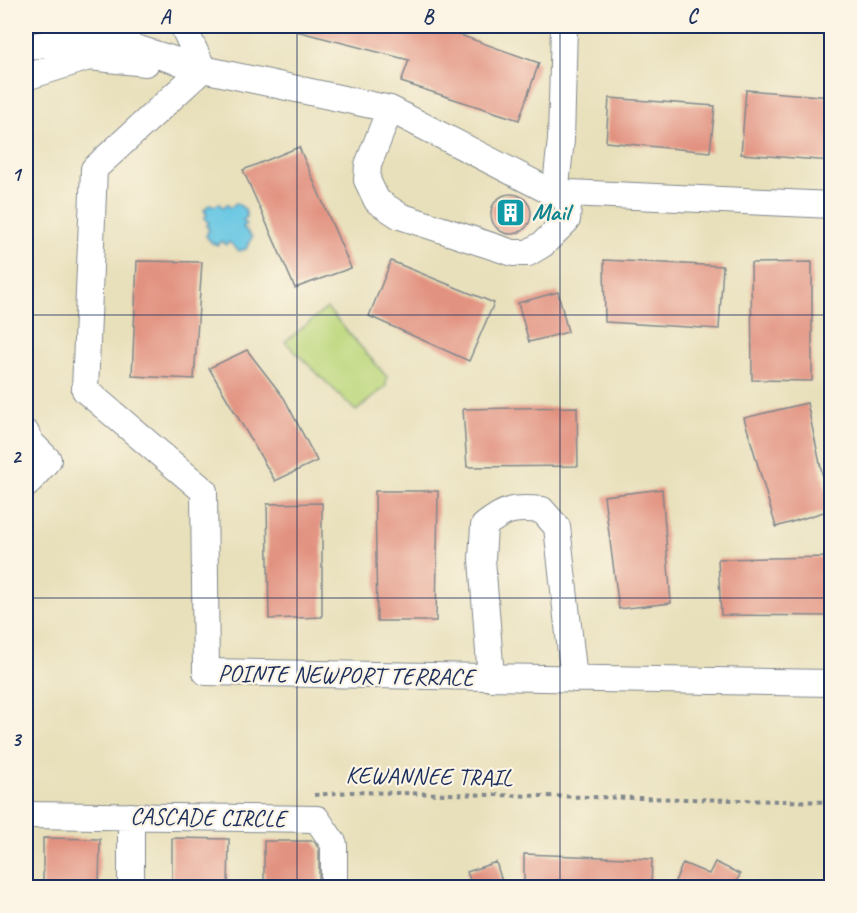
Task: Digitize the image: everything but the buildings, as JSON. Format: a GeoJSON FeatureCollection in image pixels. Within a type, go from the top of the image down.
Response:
{"type":"FeatureCollection","features":[{"type":"Feature","properties":{"kind":"street"},"geometry":{"type":"LineString","coordinates":[[183,26],[203,69]]}},
{"type":"Feature","properties":{"kind":"street"},"geometry":{"type":"LineString","coordinates":[[390,109],[368,165],[367,180],[377,201],[400,216],[513,253],[528,253],[543,244],[567,220],[562,194],[561,140],[564,26]]}},
{"type":"Feature","properties":{"kind":"street"},"geometry":{"type":"LineString","coordinates":[[26,47],[96,36],[203,69],[390,109],[562,194],[831,205]]}},
{"type":"Feature","properties":{"kind":"street"},"geometry":{"type":"LineString","coordinates":[[26,77],[89,57],[203,69]]}},
{"type":"Feature","properties":{"kind":"street","name":"POINTE NEWPORT TERRACE"},"geometry":{"type":"LineString","coordinates":[[203,69],[94,170],[85,390],[204,491],[206,672],[831,683]]}},
{"type":"Feature","properties":{"kind":"street"},"geometry":{"type":"LineString","coordinates":[[26,433],[31,442],[48,460],[26,485]]}},
{"type":"Feature","properties":{"kind":"street"},"geometry":{"type":"LineString","coordinates":[[491,678],[482,559],[484,526],[502,512],[525,508],[542,510],[557,527],[574,679]]}},
{"type":"Feature","properties":{"kind":"street","name":"CASCADE CIRCLE"},"geometry":{"type":"LineString","coordinates":[[26,815],[317,819],[334,844],[334,888]]}},
{"type":"Feature","properties":{"kind":"street"},"geometry":{"type":"LineString","coordinates":[[131,816],[131,888]]}},
{"type":"Feature","properties":{"kind":"path","name":"KEWANNEE TRAIL"},"geometry":{"type":"LineString","coordinates":[[311,795],[350,792],[831,802]]}},
{"type":"Feature","properties":{"kind":"green space"},"geometry":{"type":"Polygon","coordinates":[[[327,308],[387,377],[386,386],[356,411],[285,342],[327,308]]]}},
{"type":"Feature","properties":{"kind":"water"},"geometry":{"type":"Polygon","coordinates":[[[219,203],[223,208],[227,204],[230,208],[236,203],[245,209],[247,217],[243,220],[246,224],[243,227],[252,237],[246,249],[239,251],[229,242],[226,245],[222,241],[218,245],[212,243],[206,236],[209,229],[206,226],[209,223],[204,218],[207,215],[204,210],[210,204],[215,206],[219,203]]]}},
{"type":"Feature","properties":{"kind":"place","name":"Mail"},"geometry":{"type":"Point","coordinates":[511,212]}}]}
